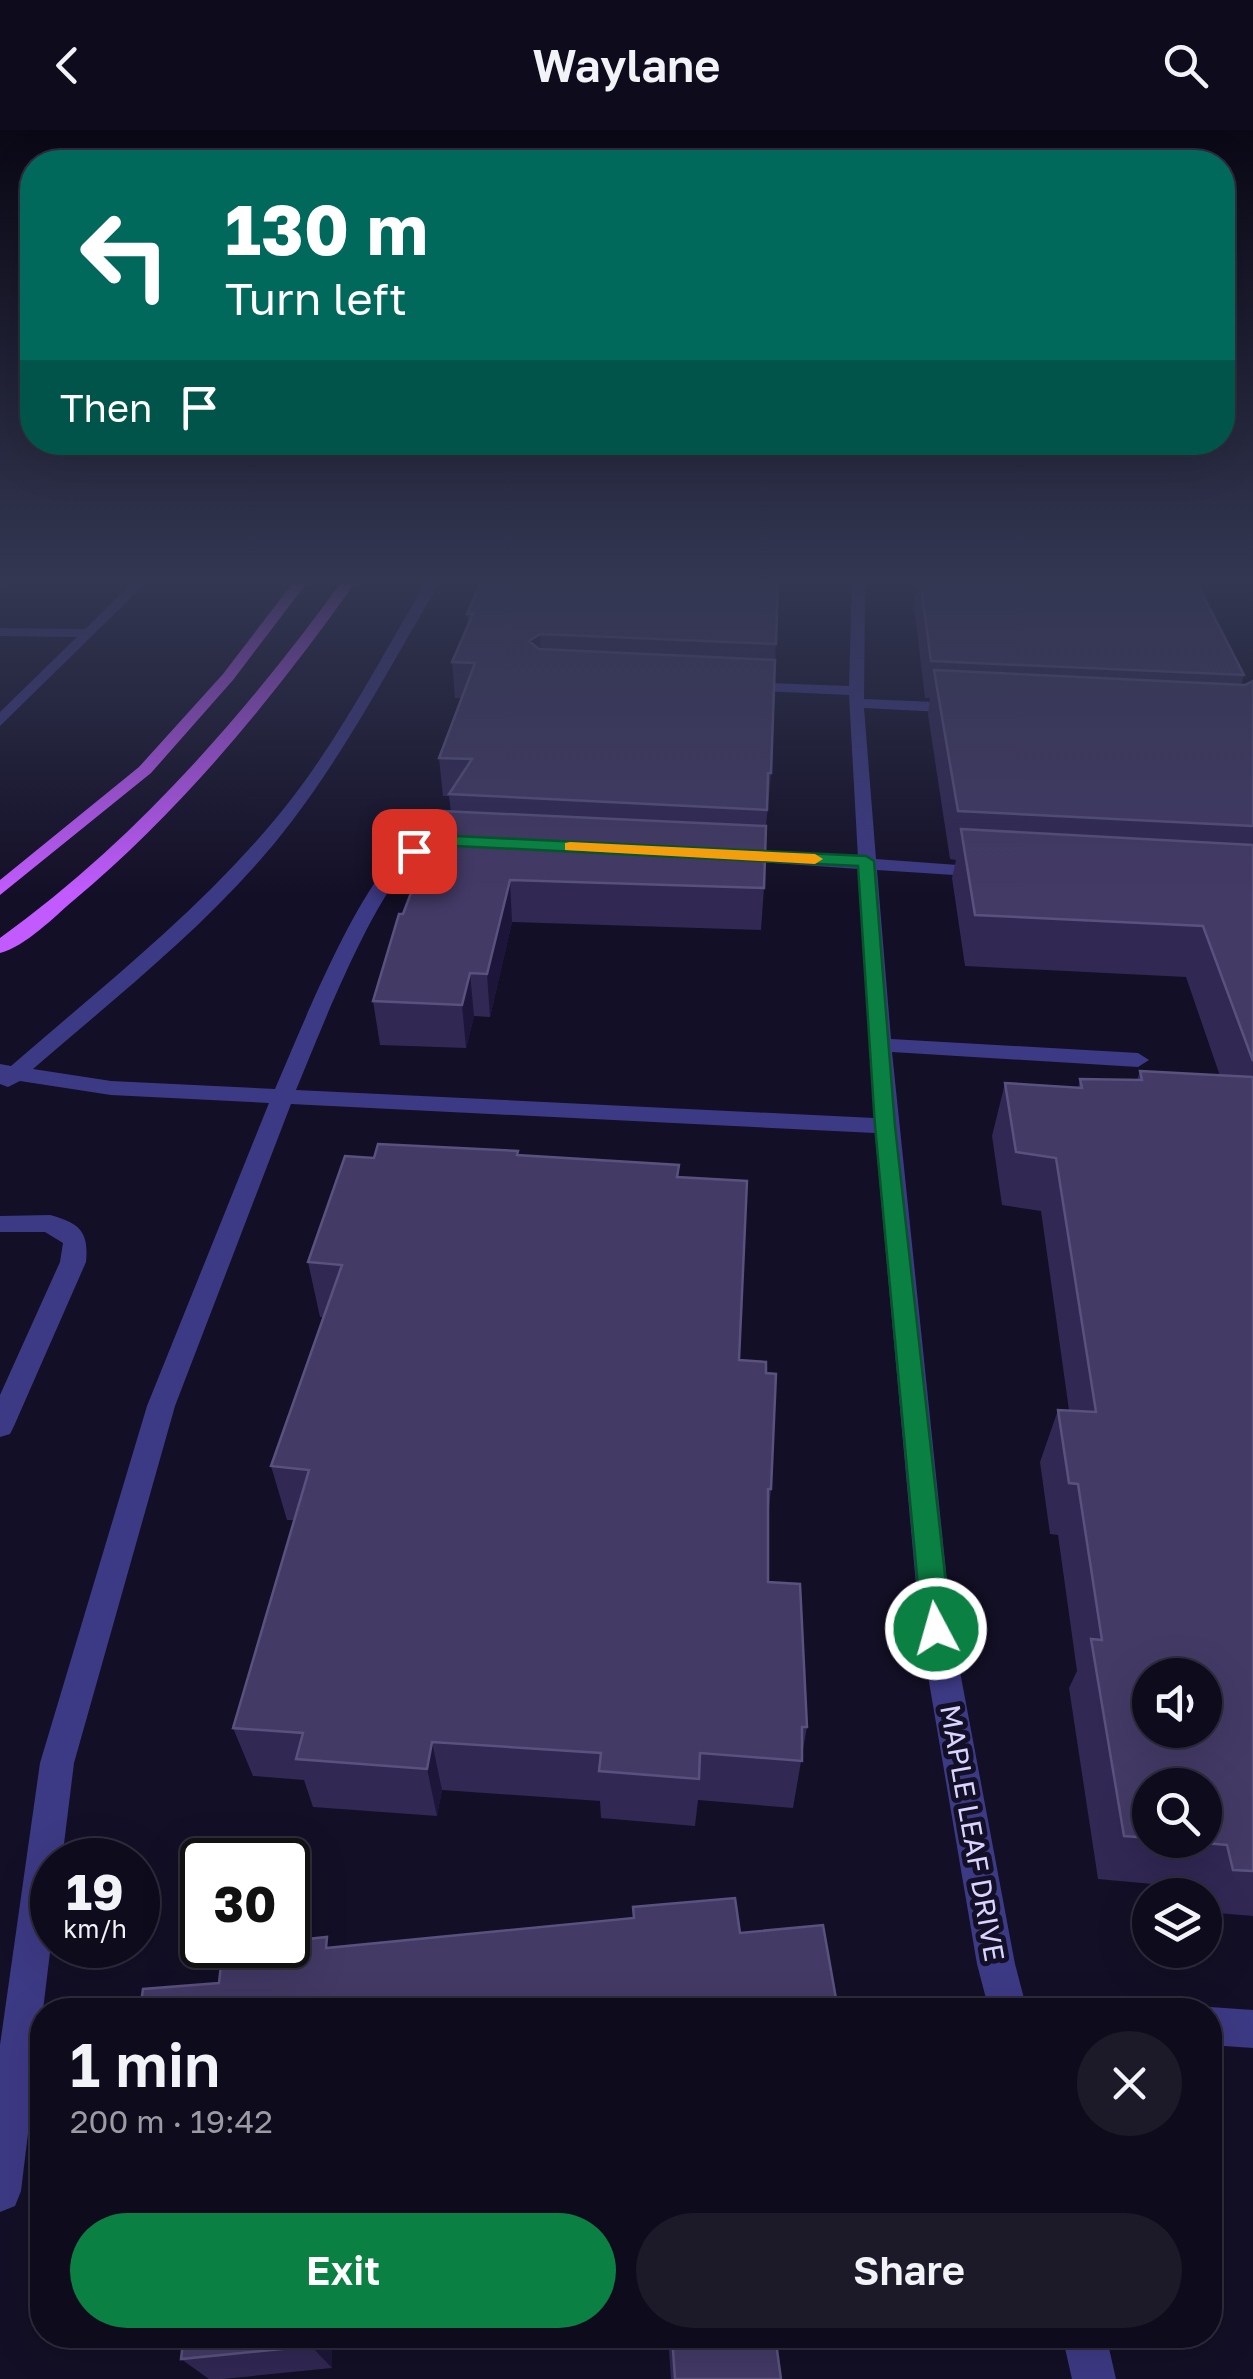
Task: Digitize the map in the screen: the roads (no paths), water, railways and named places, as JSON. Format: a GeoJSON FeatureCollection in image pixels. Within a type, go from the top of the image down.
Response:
{"type":"FeatureCollection","features":[{"type":"Feature","properties":{"kind":"main road"},"geometry":{"type":"LineString","coordinates":[[0,889],[145,770],[221,685]]}},
{"type":"Feature","properties":{"kind":"main road"},"geometry":{"type":"LineString","coordinates":[[0,947],[112,859],[197,778],[275,685]]}},
{"type":"Feature","properties":{"kind":"street"},"geometry":{"type":"LineString","coordinates":[[0,720],[36,685]]}},
{"type":"Feature","properties":{"kind":"street"},"geometry":{"type":"LineString","coordinates":[[5,1078],[210,904],[285,820],[372,685]]}},
{"type":"Feature","properties":{"kind":"street"},"geometry":{"type":"LineString","coordinates":[[718,685],[975,709]]}},
{"type":"Feature","properties":{"kind":"street","name":"MAPLE LEAF DRIVE"},"geometry":{"type":"LineString","coordinates":[[856,685],[885,1126],[936,1629],[1005,1998]]}},
{"type":"Feature","properties":{"kind":"street"},"geometry":{"type":"LineString","coordinates":[[0,2191],[57,1763],[161,1406],[282,1098],[350,940],[394,872],[414,851],[456,841],[495,843]]}},
{"type":"Feature","properties":{"kind":"street"},"geometry":{"type":"LineString","coordinates":[[710,854],[1011,873]]}},
{"type":"Feature","properties":{"kind":"street"},"geometry":{"type":"LineString","coordinates":[[879,1045],[1138,1060]]}},
{"type":"Feature","properties":{"kind":"street"},"geometry":{"type":"LineString","coordinates":[[5,1078],[282,1098],[885,1126]]}},
{"type":"Feature","properties":{"kind":"street"},"geometry":{"type":"LineString","coordinates":[[0,1224],[50,1223],[76,1238],[73,1262],[0,1426]]}},
{"type":"Feature","properties":{"kind":"street"},"geometry":{"type":"LineString","coordinates":[[1222,2027],[1253,2029]]}},
{"type":"Feature","properties":{"kind":"street"},"geometry":{"type":"LineString","coordinates":[[1087,2348],[1094,2379]]}}]}
